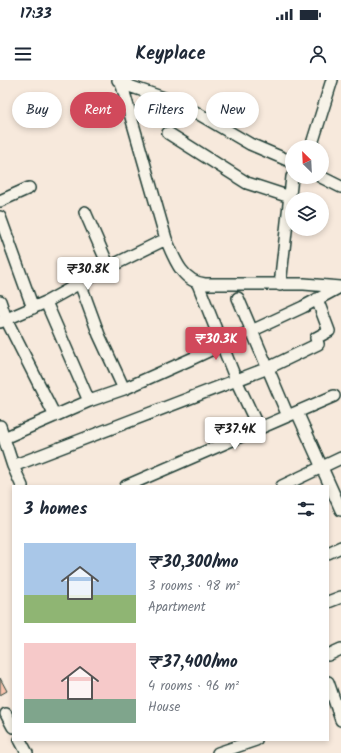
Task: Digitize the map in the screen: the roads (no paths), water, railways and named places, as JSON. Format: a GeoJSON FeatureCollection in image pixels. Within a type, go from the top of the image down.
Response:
{"type":"FeatureCollection","features":[{"type":"Feature","properties":{"kind":"street"},"geometry":{"type":"LineString","coordinates":[[313,140],[332,80]]}},
{"type":"Feature","properties":{"kind":"street"},"geometry":{"type":"LineString","coordinates":[[119,81],[185,106],[250,144],[285,159]]}},
{"type":"Feature","properties":{"kind":"street"},"geometry":{"type":"LineString","coordinates":[[119,81],[166,239],[180,269],[185,275],[198,284],[304,284],[341,287]]}},
{"type":"Feature","properties":{"kind":"street"},"geometry":{"type":"LineString","coordinates":[[168,133],[247,183],[285,195]]}},
{"type":"Feature","properties":{"kind":"street"},"geometry":{"type":"LineString","coordinates":[[329,181],[341,187]]}},
{"type":"Feature","properties":{"kind":"street"},"geometry":{"type":"LineString","coordinates":[[0,201],[28,188]]}},
{"type":"Feature","properties":{"kind":"street"},"geometry":{"type":"LineString","coordinates":[[85,212],[109,267]]}},
{"type":"Feature","properties":{"kind":"street"},"geometry":{"type":"LineString","coordinates":[[0,217],[33,308]]}},
{"type":"Feature","properties":{"kind":"street"},"geometry":{"type":"LineString","coordinates":[[280,285],[286,236]]}},
{"type":"Feature","properties":{"kind":"street"},"geometry":{"type":"LineString","coordinates":[[3,321],[46,302],[109,267],[166,239]]}},
{"type":"Feature","properties":{"kind":"street"},"geometry":{"type":"LineString","coordinates":[[80,283],[99,335],[124,389]]}},
{"type":"Feature","properties":{"kind":"street"},"geometry":{"type":"LineString","coordinates":[[198,284],[221,345],[259,429]]}},
{"type":"Feature","properties":{"kind":"street"},"geometry":{"type":"LineString","coordinates":[[4,438],[89,401],[124,389],[221,345],[341,287]]}},
{"type":"Feature","properties":{"kind":"street"},"geometry":{"type":"LineString","coordinates":[[238,298],[268,368],[322,468],[341,510]]}},
{"type":"Feature","properties":{"kind":"street"},"geometry":{"type":"LineString","coordinates":[[13,466],[268,368],[318,344],[316,338],[329,332],[317,299]]}},
{"type":"Feature","properties":{"kind":"street"},"geometry":{"type":"LineString","coordinates":[[0,301],[3,321],[55,416]]}},
{"type":"Feature","properties":{"kind":"street"},"geometry":{"type":"LineString","coordinates":[[46,302],[89,401]]}},
{"type":"Feature","properties":{"kind":"street"},"geometry":{"type":"LineString","coordinates":[[128,485],[334,396]]}},
{"type":"Feature","properties":{"kind":"street"},"geometry":{"type":"LineString","coordinates":[[0,426],[13,466],[22,485]]}},
{"type":"Feature","properties":{"kind":"street"},"geometry":{"type":"LineString","coordinates":[[284,485],[341,458]]}},
{"type":"Feature","properties":{"kind":"street"},"geometry":{"type":"LineString","coordinates":[[329,553],[341,547]]}},
{"type":"Feature","properties":{"kind":"street"},"geometry":{"type":"LineString","coordinates":[[329,602],[341,597]]}},
{"type":"Feature","properties":{"kind":"street"},"geometry":{"type":"LineString","coordinates":[[329,655],[341,649]]}},
{"type":"Feature","properties":{"kind":"street"},"geometry":{"type":"LineString","coordinates":[[329,686],[337,714]]}},
{"type":"Feature","properties":{"kind":"street"},"geometry":{"type":"LineString","coordinates":[[6,713],[12,725]]}},
{"type":"Feature","properties":{"kind":"street"},"geometry":{"type":"LineString","coordinates":[[20,741],[26,753]]}},
{"type":"Feature","properties":{"kind":"street"},"geometry":{"type":"LineString","coordinates":[[218,753],[253,741]]}}]}
